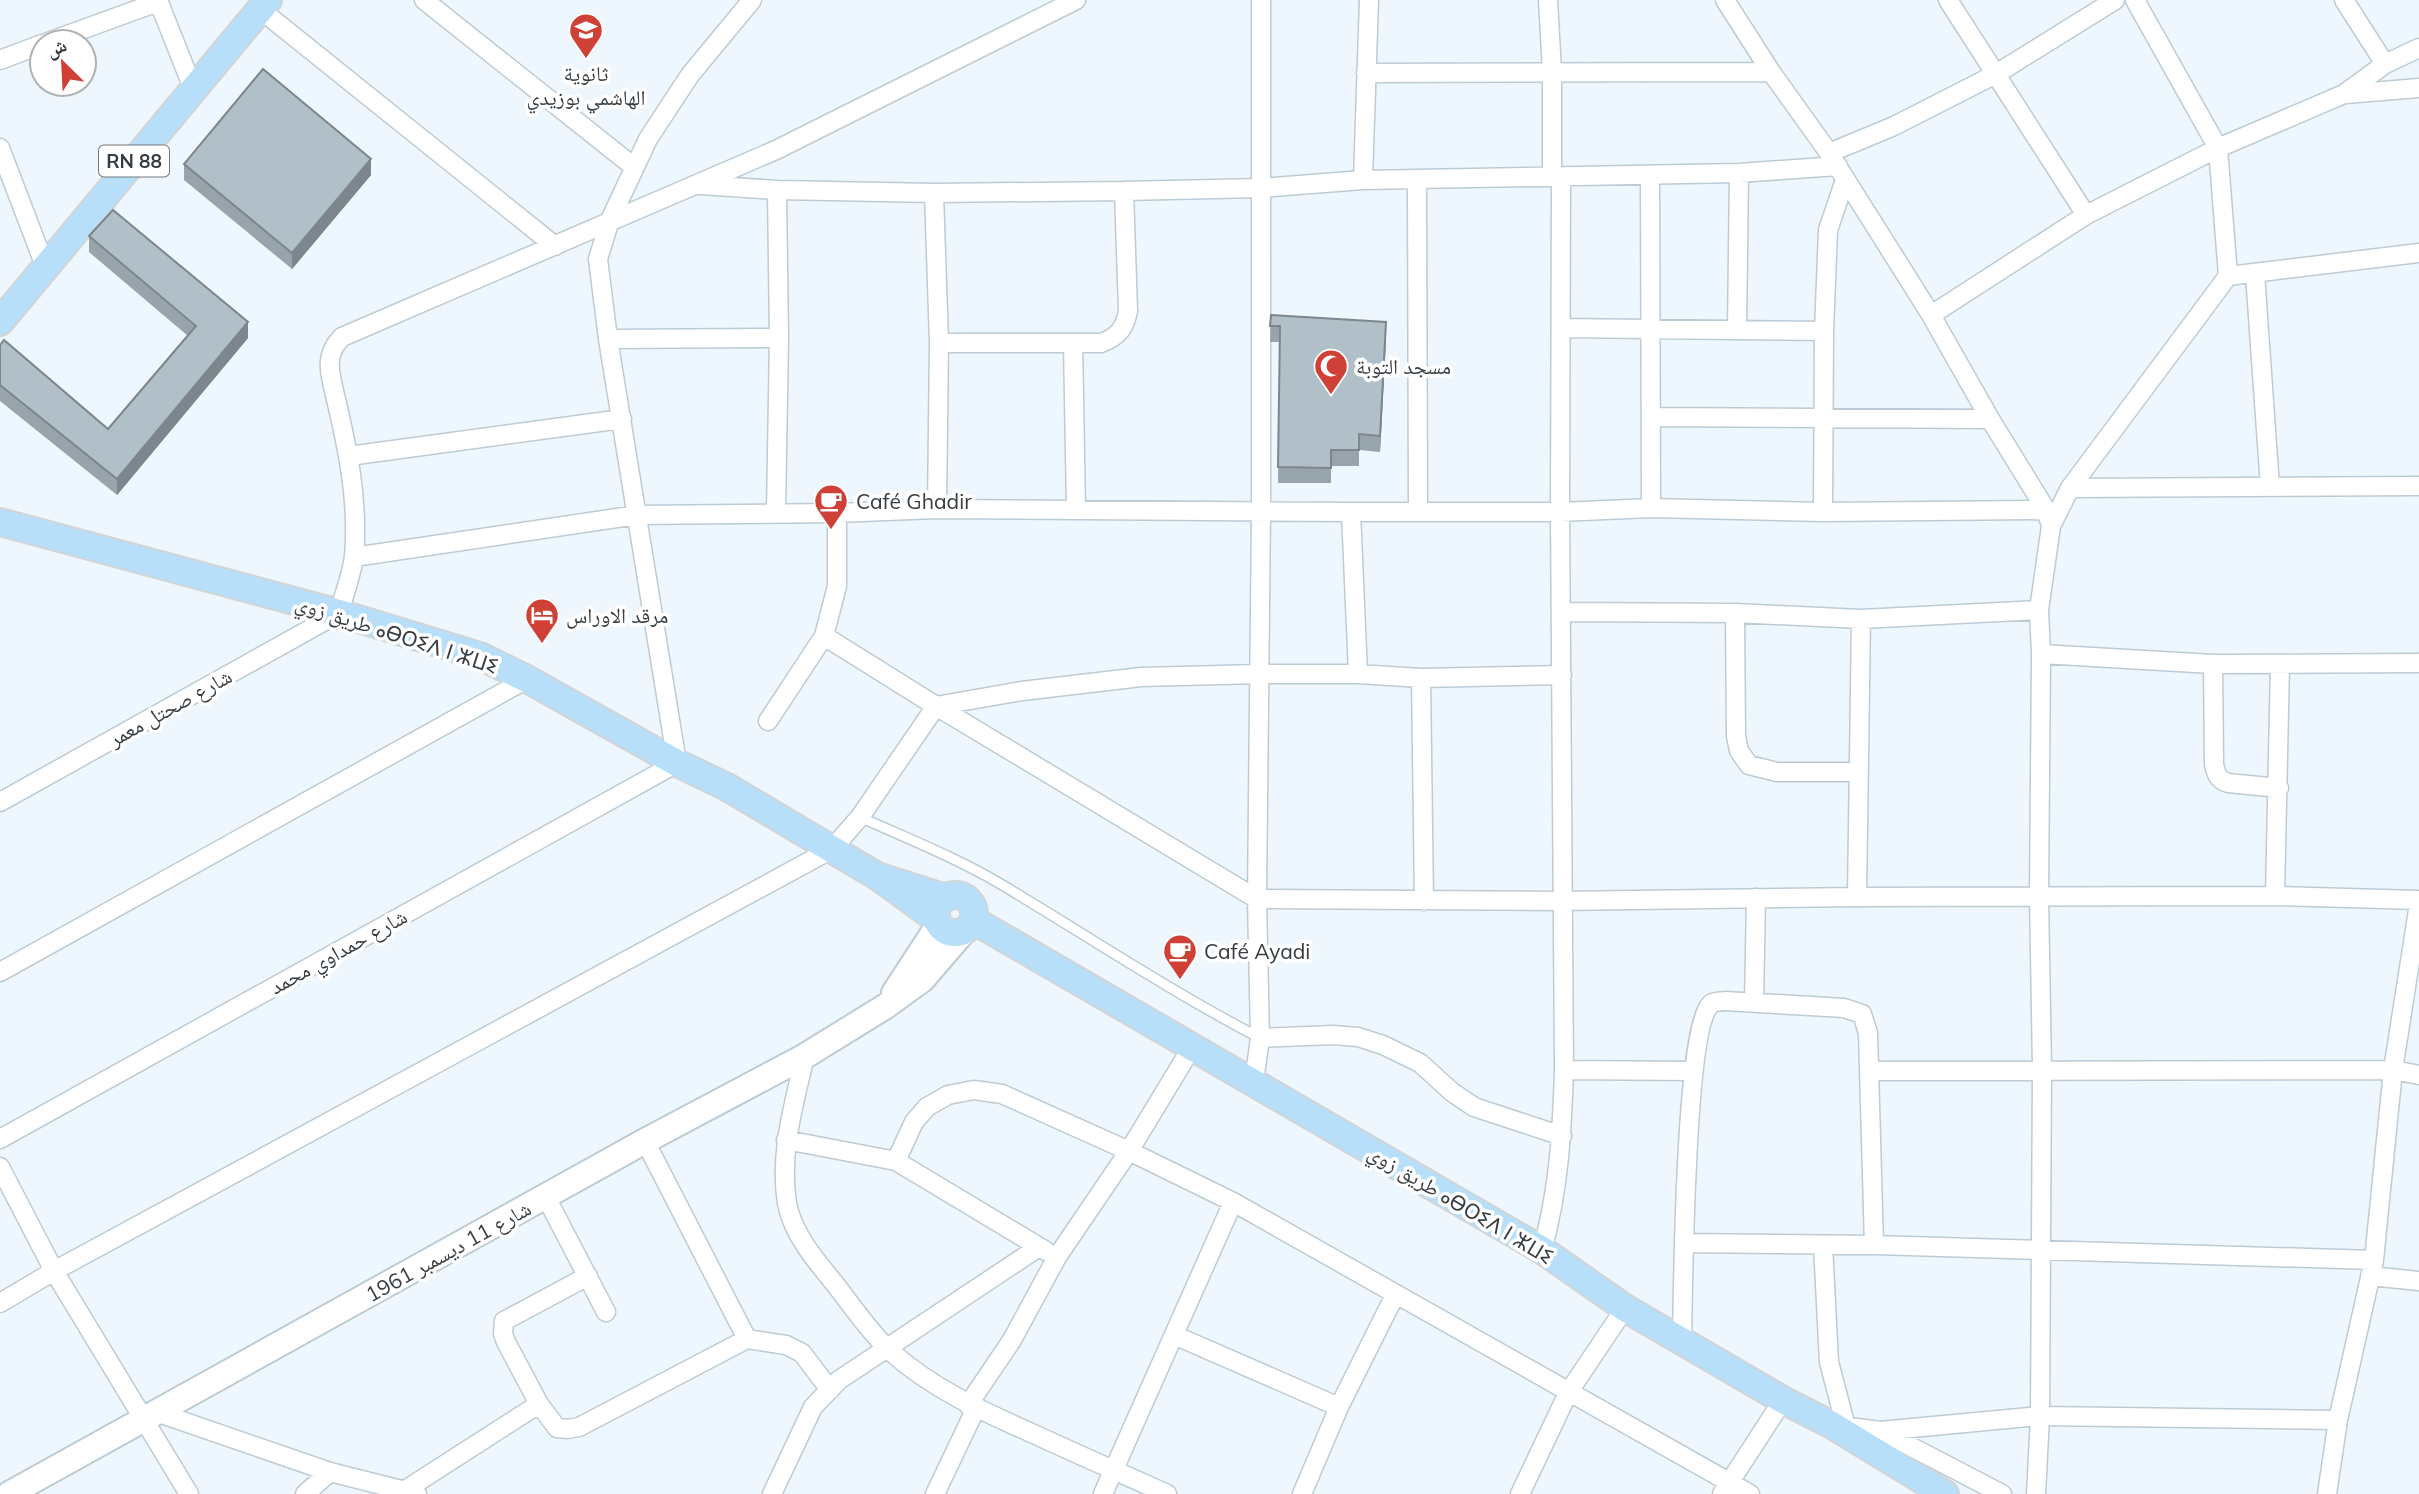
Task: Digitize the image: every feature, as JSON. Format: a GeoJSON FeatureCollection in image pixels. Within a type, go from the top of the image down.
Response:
{"type":"FeatureCollection","features":[{"type":"Feature","properties":{"kind":"main road","name":"RN 88"},"geometry":{"type":"LineString","coordinates":[[0,322],[265,5]]}},
{"type":"Feature","properties":{"kind":"main road","name":"طريق زوي ⴰⴱⵔⵉⴷ ⵏ ⵣⵡⵉ"},"geometry":{"type":"LineString","coordinates":[[0,522],[339,612],[480,656],[527,679],[677,763],[727,787],[940,914],[958,896],[969,902],[974,914],[969,925],[1254,1082],[1542,1250],[1625,1308],[1783,1401],[1839,1426],[1945,1494]]}},
{"type":"Feature","properties":{"kind":"main road"},"geometry":{"type":"LineString","coordinates":[[886,1006],[940,914]]}},
{"type":"Feature","properties":{"kind":"main road","name":"شارع 11 ديسمبر 1961"},"geometry":{"type":"LineString","coordinates":[[9,1494],[645,1141],[804,1056],[886,1006],[922,980],[969,925]]}},
{"type":"Feature","properties":{"kind":"street"},"geometry":{"type":"LineString","coordinates":[[424,0],[634,167]]}},
{"type":"Feature","properties":{"kind":"street"},"geometry":{"type":"LineString","coordinates":[[677,763],[608,339],[598,259],[610,220],[634,167],[673,100],[752,0]]}},
{"type":"Feature","properties":{"kind":"street"},"geometry":{"type":"LineString","coordinates":[[339,612],[354,557],[354,506],[349,456],[330,370],[332,346],[342,337],[776,150],[1056,4],[1076,0]]}},
{"type":"Feature","properties":{"kind":"street"},"geometry":{"type":"LineString","coordinates":[[1254,1082],[1260,1038],[1258,899],[1261,674],[1261,0]]}},
{"type":"Feature","properties":{"kind":"street"},"geometry":{"type":"LineString","coordinates":[[1363,180],[1369,0]]}},
{"type":"Feature","properties":{"kind":"street"},"geometry":{"type":"LineString","coordinates":[[1542,1250],[1551,1217],[1562,1136],[1564,1070],[1561,328],[1548,0]]}},
{"type":"Feature","properties":{"kind":"street"},"geometry":{"type":"LineString","coordinates":[[1725,0],[1771,72],[1837,166],[1931,315],[2048,518]]}},
{"type":"Feature","properties":{"kind":"street"},"geometry":{"type":"LineString","coordinates":[[1948,0],[2086,215]]}},
{"type":"Feature","properties":{"kind":"street"},"geometry":{"type":"LineString","coordinates":[[697,185],[777,190],[934,193],[1124,191],[1260,188],[1363,180],[1739,173],[1837,166],[1894,125],[1996,74],[2115,0]]}},
{"type":"Feature","properties":{"kind":"street"},"geometry":{"type":"LineString","coordinates":[[2036,1494],[2042,1252],[2039,610],[2048,518],[2228,276],[2217,148],[2136,0]]}},
{"type":"Feature","properties":{"kind":"street"},"geometry":{"type":"LineString","coordinates":[[2344,0],[2385,64]]}},
{"type":"Feature","properties":{"kind":"street"},"geometry":{"type":"LineString","coordinates":[[86,28],[158,1],[194,91]]}},
{"type":"Feature","properties":{"kind":"street"},"geometry":{"type":"LineString","coordinates":[[265,5],[555,246]]}},
{"type":"Feature","properties":{"kind":"street"},"geometry":{"type":"LineString","coordinates":[[1931,315],[2086,215],[2217,148],[2344,94],[2385,64],[2419,48]]}},
{"type":"Feature","properties":{"kind":"street"},"geometry":{"type":"LineString","coordinates":[[0,60],[28,49]]}},
{"type":"Feature","properties":{"kind":"street"},"geometry":{"type":"LineString","coordinates":[[1366,73],[1771,72]]}},
{"type":"Feature","properties":{"kind":"street"},"geometry":{"type":"LineString","coordinates":[[2344,94],[2419,88]]}},
{"type":"Feature","properties":{"kind":"street"},"geometry":{"type":"LineString","coordinates":[[0,148],[46,266]]}},
{"type":"Feature","properties":{"kind":"street"},"geometry":{"type":"LineString","coordinates":[[1823,512],[1824,331],[1828,230],[1837,166]]}},
{"type":"Feature","properties":{"kind":"street"},"geometry":{"type":"LineString","coordinates":[[1737,330],[1739,173]]}},
{"type":"Feature","properties":{"kind":"street"},"geometry":{"type":"LineString","coordinates":[[1650,175],[1651,508]]}},
{"type":"Feature","properties":{"kind":"street"},"geometry":{"type":"LineString","coordinates":[[1417,180],[1418,511]]}},
{"type":"Feature","properties":{"kind":"street"},"geometry":{"type":"LineString","coordinates":[[776,512],[779,338],[777,190]]}},
{"type":"Feature","properties":{"kind":"street"},"geometry":{"type":"LineString","coordinates":[[939,343],[1101,343],[1111,339],[1126,323],[1128,311],[1124,191]]}},
{"type":"Feature","properties":{"kind":"street"},"geometry":{"type":"LineString","coordinates":[[934,193],[939,343],[937,509]]}},
{"type":"Feature","properties":{"kind":"street"},"geometry":{"type":"LineString","coordinates":[[2228,276],[2419,253]]}},
{"type":"Feature","properties":{"kind":"street"},"geometry":{"type":"LineString","coordinates":[[2255,274],[2270,487]]}},
{"type":"Feature","properties":{"kind":"street"},"geometry":{"type":"LineString","coordinates":[[1561,328],[1824,331]]}},
{"type":"Feature","properties":{"kind":"street"},"geometry":{"type":"LineString","coordinates":[[608,339],[779,338]]}},
{"type":"Feature","properties":{"kind":"street"},"geometry":{"type":"LineString","coordinates":[[1073,343],[1076,509]]}},
{"type":"Feature","properties":{"kind":"street"},"geometry":{"type":"LineString","coordinates":[[1651,417],[1990,418]]}},
{"type":"Feature","properties":{"kind":"street"},"geometry":{"type":"LineString","coordinates":[[349,456],[622,419]]}},
{"type":"Feature","properties":{"kind":"street"},"geometry":{"type":"LineString","coordinates":[[2070,488],[2419,486]]}},
{"type":"Feature","properties":{"kind":"street"},"geometry":{"type":"LineString","coordinates":[[354,557],[637,515],[937,509],[1560,512],[1651,508],[2048,518]]}},
{"type":"Feature","properties":{"kind":"street"},"geometry":{"type":"LineString","coordinates":[[1351,512],[1358,674]]}},
{"type":"Feature","properties":{"kind":"street"},"geometry":{"type":"LineString","coordinates":[[768,721],[824,636],[837,586],[837,513]]}},
{"type":"Feature","properties":{"kind":"street"},"geometry":{"type":"LineString","coordinates":[[1561,612],[1735,613],[1861,619],[2039,610]]}},
{"type":"Feature","properties":{"kind":"street","name":"شارع صحتل معمر"},"geometry":{"type":"LineString","coordinates":[[0,802],[339,612]]}},
{"type":"Feature","properties":{"kind":"street"},"geometry":{"type":"LineString","coordinates":[[1735,613],[1736,736],[1739,751],[1749,765],[1777,772],[1859,772]]}},
{"type":"Feature","properties":{"kind":"street"},"geometry":{"type":"LineString","coordinates":[[1857,897],[1861,619]]}},
{"type":"Feature","properties":{"kind":"street"},"geometry":{"type":"LineString","coordinates":[[824,636],[1258,899],[1562,901],[2275,896],[2419,902],[2393,1070],[2372,1268],[2338,1420],[2327,1494]]}},
{"type":"Feature","properties":{"kind":"street"},"geometry":{"type":"LineString","coordinates":[[2041,654],[2213,664],[2419,663]]}},
{"type":"Feature","properties":{"kind":"street"},"geometry":{"type":"LineString","coordinates":[[2213,664],[2214,764],[2217,775],[2221,781],[2228,783],[2279,788]]}},
{"type":"Feature","properties":{"kind":"street"},"geometry":{"type":"LineString","coordinates":[[2275,896],[2280,664]]}},
{"type":"Feature","properties":{"kind":"street"},"geometry":{"type":"LineString","coordinates":[[0,1303],[54,1271],[832,849],[859,817],[936,706],[1022,691],[1141,677],[1261,674],[1421,677],[1562,675]]}},
{"type":"Feature","properties":{"kind":"street"},"geometry":{"type":"LineString","coordinates":[[1421,677],[1424,901]]}},
{"type":"Feature","properties":{"kind":"street"},"geometry":{"type":"LineString","coordinates":[[0,972],[527,679]]}},
{"type":"Feature","properties":{"kind":"street","name":"شارع حمداوي محمد"},"geometry":{"type":"LineString","coordinates":[[0,1139],[677,763]]}},
{"type":"Feature","properties":{"kind":"street"},"geometry":{"type":"LineString","coordinates":[[1754,1003],[1756,898]]}},
{"type":"Feature","properties":{"kind":"street"},"geometry":{"type":"LineString","coordinates":[[1682,1340],[1692,1071],[1704,1016],[1710,1005],[1725,1001],[1844,1008],[1862,1014],[1868,1033],[1874,1245]]}},
{"type":"Feature","properties":{"kind":"street"},"geometry":{"type":"LineString","coordinates":[[1260,1038],[1333,1035],[1358,1037],[1383,1045],[1420,1063],[1452,1092],[1475,1107],[1562,1136]]}},
{"type":"Feature","properties":{"kind":"street"},"geometry":{"type":"LineString","coordinates":[[935,1494],[972,1406],[1057,1257],[1129,1151],[1192,1047]]}},
{"type":"Feature","properties":{"kind":"street"},"geometry":{"type":"LineString","coordinates":[[804,1056],[786,1140],[787,1205],[792,1222],[816,1260],[888,1349],[931,1382],[972,1406],[1167,1494]]}},
{"type":"Feature","properties":{"kind":"street"},"geometry":{"type":"LineString","coordinates":[[1564,1070],[1692,1071]]}},
{"type":"Feature","properties":{"kind":"street"},"geometry":{"type":"LineString","coordinates":[[1869,1071],[2393,1070],[2419,1075]]}},
{"type":"Feature","properties":{"kind":"street"},"geometry":{"type":"LineString","coordinates":[[896,1161],[914,1122],[927,1107],[948,1095],[974,1090],[1002,1094],[1129,1151],[1233,1202],[1568,1393],[1726,1488],[1750,1494]]}},
{"type":"Feature","properties":{"kind":"street"},"geometry":{"type":"LineString","coordinates":[[786,1140],[896,1161],[1057,1257]]}},
{"type":"Feature","properties":{"kind":"street"},"geometry":{"type":"LineString","coordinates":[[645,1141],[747,1339]]}},
{"type":"Feature","properties":{"kind":"street"},"geometry":{"type":"LineString","coordinates":[[0,1167],[54,1271],[150,1416],[189,1494]]}},
{"type":"Feature","properties":{"kind":"street"},"geometry":{"type":"LineString","coordinates":[[546,1197],[606,1312]]}},
{"type":"Feature","properties":{"kind":"street"},"geometry":{"type":"LineString","coordinates":[[1103,1494],[1233,1202]]}},
{"type":"Feature","properties":{"kind":"street"},"geometry":{"type":"LineString","coordinates":[[1684,1243],[1874,1245],[2372,1268],[2419,1281]]}},
{"type":"Feature","properties":{"kind":"street"},"geometry":{"type":"LineString","coordinates":[[1823,1245],[1829,1362],[1839,1426],[1880,1431],[2040,1416],[2338,1420]]}},
{"type":"Feature","properties":{"kind":"street"},"geometry":{"type":"LineString","coordinates":[[772,1494],[814,1407],[830,1390],[860,1366],[1039,1247]]}},
{"type":"Feature","properties":{"kind":"street"},"geometry":{"type":"LineString","coordinates":[[587,1276],[504,1321],[503,1334],[506,1342],[539,1404],[557,1428],[579,1427],[747,1339],[786,1345],[802,1353],[830,1390]]}},
{"type":"Feature","properties":{"kind":"street"},"geometry":{"type":"LineString","coordinates":[[1302,1494],[1339,1407],[1395,1295]]}},
{"type":"Feature","properties":{"kind":"street"},"geometry":{"type":"LineString","coordinates":[[1520,1494],[1568,1393],[1625,1308]]}},
{"type":"Feature","properties":{"kind":"street"},"geometry":{"type":"LineString","coordinates":[[1174,1335],[1339,1407]]}},
{"type":"Feature","properties":{"kind":"street"},"geometry":{"type":"LineString","coordinates":[[1726,1488],[1783,1401]]}},
{"type":"Feature","properties":{"kind":"street"},"geometry":{"type":"LineString","coordinates":[[150,1416],[330,1472],[411,1492],[539,1404]]}},
{"type":"Feature","properties":{"kind":"street"},"geometry":{"type":"LineString","coordinates":[[1880,1431],[2002,1494]]}},
{"type":"Feature","properties":{"kind":"street"},"geometry":{"type":"LineString","coordinates":[[304,1494],[330,1472]]}},
{"type":"Feature","properties":{"kind":"lane"},"geometry":{"type":"LineString","coordinates":[[859,817],[989,878],[1196,1004],[1260,1038]]}},
{"type":"Feature","properties":{"kind":"building"},"geometry":{"type":"Polygon","coordinates":[[[263,69],[371,159],[292,253],[184,164],[263,69]]]}},
{"type":"Feature","properties":{"kind":"building"},"geometry":{"type":"Polygon","coordinates":[[[113,210],[248,322],[117,479],[0,385],[0,345],[4,340],[108,429],[196,326],[89,236],[113,210]]]}},
{"type":"Feature","properties":{"kind":"building","name":"مسجد التوبة"},"geometry":{"type":"Polygon","coordinates":[[[1271,315],[1386,322],[1380,436],[1359,434],[1359,450],[1331,450],[1331,468],[1278,467],[1280,326],[1270,326],[1271,315]]]}},
{"type":"Feature","properties":{"kind":"place","name":"ثانوية الهاشمي بوزيدي"},"geometry":{"type":"Point","coordinates":[586,60]}},
{"type":"Feature","properties":{"kind":"place","name":"مسجد التوبة"},"geometry":{"type":"Point","coordinates":[1331,396]}},
{"type":"Feature","properties":{"kind":"place","name":"Café Ghadir"},"geometry":{"type":"Point","coordinates":[831,531]}},
{"type":"Feature","properties":{"kind":"place","name":"مرقد الاوراس"},"geometry":{"type":"Point","coordinates":[542,645]}},
{"type":"Feature","properties":{"kind":"place","name":"Café Ayadi"},"geometry":{"type":"Point","coordinates":[1180,981]}}]}
